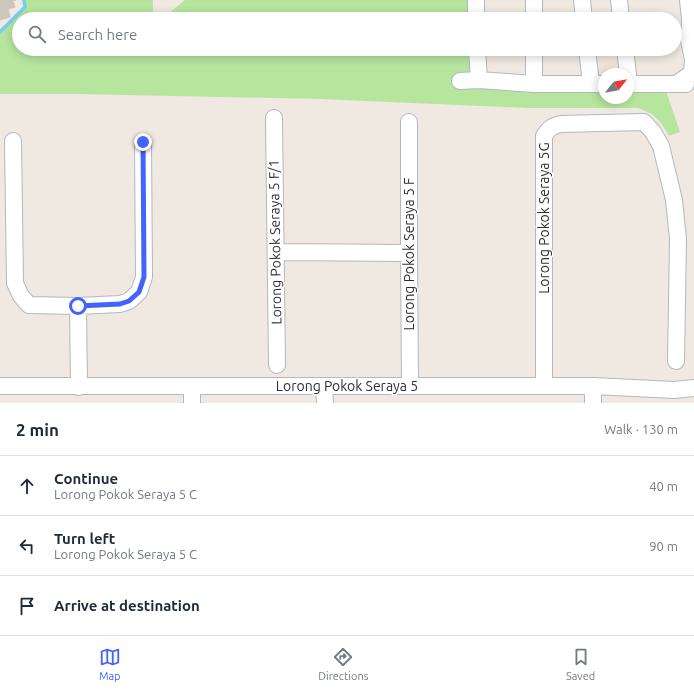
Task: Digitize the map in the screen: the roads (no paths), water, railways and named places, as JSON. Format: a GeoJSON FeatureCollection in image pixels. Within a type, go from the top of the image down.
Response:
{"type":"FeatureCollection","features":[{"type":"Feature","properties":{"kind":"street"},"geometry":{"type":"LineString","coordinates":[[476,0],[476,12]]}},
{"type":"Feature","properties":{"kind":"street"},"geometry":{"type":"LineString","coordinates":[[534,0],[534,12]]}},
{"type":"Feature","properties":{"kind":"street"},"geometry":{"type":"LineString","coordinates":[[582,0],[583,12]]}},
{"type":"Feature","properties":{"kind":"street"},"geometry":{"type":"LineString","coordinates":[[619,0],[620,12]]}},
{"type":"Feature","properties":{"kind":"street"},"geometry":{"type":"LineString","coordinates":[[688,0],[694,37]]}},
{"type":"Feature","properties":{"kind":"street"},"geometry":{"type":"LineString","coordinates":[[676,84],[692,73],[693,59],[689,40],[690,19]]}},
{"type":"Feature","properties":{"kind":"street"},"geometry":{"type":"LineString","coordinates":[[477,56],[479,80]]}},
{"type":"Feature","properties":{"kind":"street"},"geometry":{"type":"LineString","coordinates":[[534,56],[534,84]]}},
{"type":"Feature","properties":{"kind":"street"},"geometry":{"type":"LineString","coordinates":[[460,81],[479,80],[534,84],[597,84],[589,56]]}},
{"type":"Feature","properties":{"kind":"street"},"geometry":{"type":"LineString","coordinates":[[626,56],[627,68]]}},
{"type":"Feature","properties":{"kind":"street"},"geometry":{"type":"LineString","coordinates":[[634,80],[694,84]]}},
{"type":"Feature","properties":{"kind":"street","name":"Lorong Pokok Seraya 5 F/1"},"geometry":{"type":"LineString","coordinates":[[274,118],[277,365]]}},
{"type":"Feature","properties":{"kind":"street","name":"Lorong Pokok Seraya 5 F"},"geometry":{"type":"LineString","coordinates":[[409,122],[410,386]]}},
{"type":"Feature","properties":{"kind":"street","name":"Lorong Pokok Seraya 5G"},"geometry":{"type":"LineString","coordinates":[[544,386],[544,136],[548,130],[561,124],[644,122],[653,132],[661,146],[674,200],[678,239],[676,361]]}},
{"type":"Feature","properties":{"kind":"street"},"geometry":{"type":"LineString","coordinates":[[13,141],[16,283],[21,296],[29,305],[78,306],[120,304],[129,301],[139,292],[144,277],[143,142]]}},
{"type":"Feature","properties":{"kind":"street"},"geometry":{"type":"LineString","coordinates":[[276,252],[409,253]]}},
{"type":"Feature","properties":{"kind":"street"},"geometry":{"type":"LineString","coordinates":[[78,306],[79,386]]}},
{"type":"Feature","properties":{"kind":"street","name":"Lorong Pokok Seraya 5"},"geometry":{"type":"LineString","coordinates":[[0,386],[593,386],[674,390],[694,388]]}},
{"type":"Feature","properties":{"kind":"street"},"geometry":{"type":"LineString","coordinates":[[593,386],[593,403]]}},
{"type":"Feature","properties":{"kind":"street"},"geometry":{"type":"LineString","coordinates":[[192,387],[192,403]]}},
{"type":"Feature","properties":{"kind":"street"},"geometry":{"type":"LineString","coordinates":[[324,387],[324,403]]}},
{"type":"Feature","properties":{"kind":"waterway"},"geometry":{"type":"LineString","coordinates":[[20,12],[25,7],[24,0]]}},
{"type":"Feature","properties":{"kind":"waterway"},"geometry":{"type":"LineString","coordinates":[[0,32],[12,20]]}}]}
